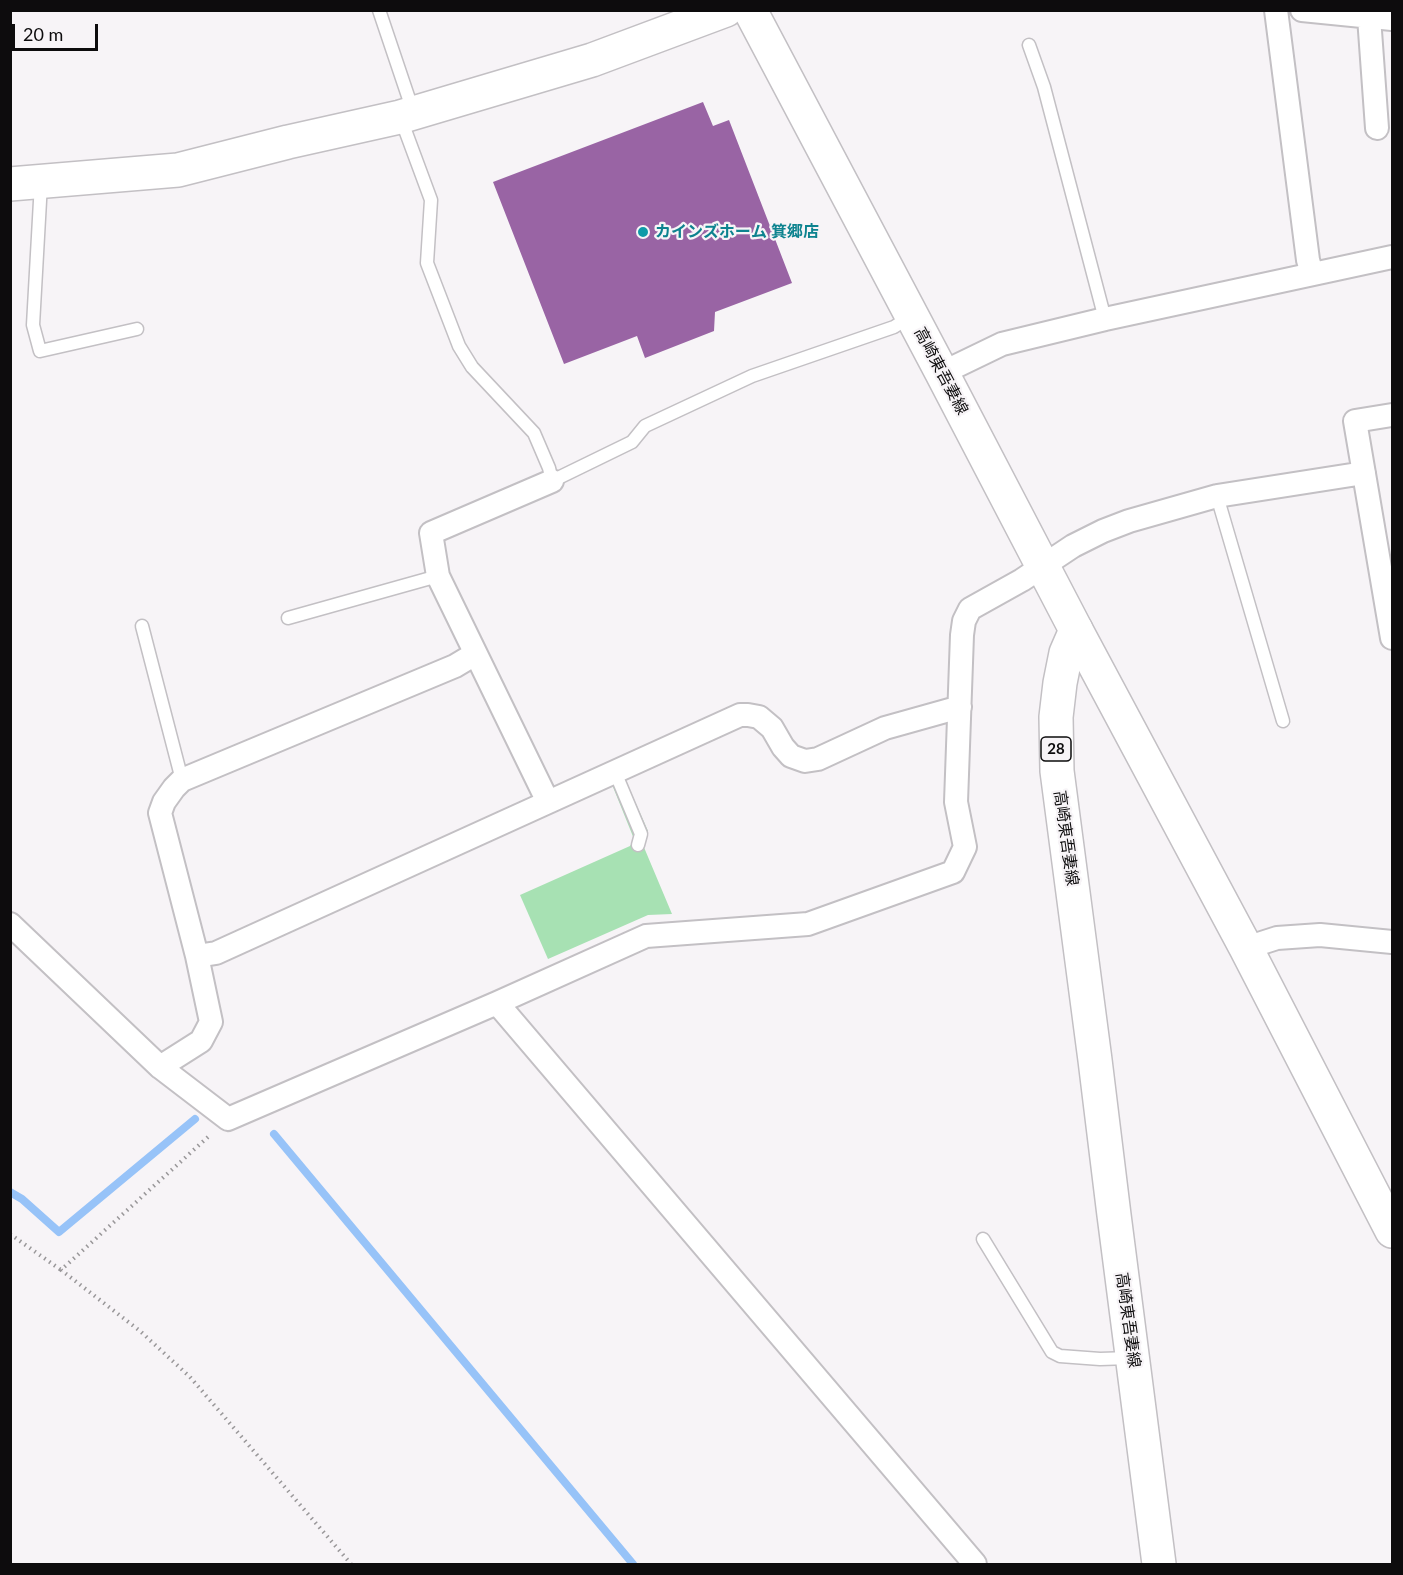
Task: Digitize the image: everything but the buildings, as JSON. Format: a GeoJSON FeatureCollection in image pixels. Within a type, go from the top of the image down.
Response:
{"type":"FeatureCollection","features":[{"type":"Feature","properties":{"kind":"main road"},"geometry":{"type":"LineString","coordinates":[[26,183],[178,170],[407,114],[592,60],[726,10]]}},
{"type":"Feature","properties":{"kind":"main road","name":"高崎東吾妻線"},"geometry":{"type":"LineString","coordinates":[[750,10],[1076,630],[1066,653],[1060,682],[1056,717],[1057,771],[1159,1564]]}},
{"type":"Feature","properties":{"kind":"main road"},"geometry":{"type":"LineString","coordinates":[[1076,630],[1246,948],[1392,1231]]}},
{"type":"Feature","properties":{"kind":"street"},"geometry":{"type":"LineString","coordinates":[[1276,10],[1308,261],[1312,274]]}},
{"type":"Feature","properties":{"kind":"street"},"geometry":{"type":"LineString","coordinates":[[1302,10],[1392,19]]}},
{"type":"Feature","properties":{"kind":"street"},"geometry":{"type":"LineString","coordinates":[[1369,17],[1377,128]]}},
{"type":"Feature","properties":{"kind":"street"},"geometry":{"type":"LineString","coordinates":[[942,373],[1002,344],[1105,319],[1392,257]]}},
{"type":"Feature","properties":{"kind":"street"},"geometry":{"type":"LineString","coordinates":[[1392,416],[1355,421],[1392,638]]}},
{"type":"Feature","properties":{"kind":"street"},"geometry":{"type":"LineString","coordinates":[[10,924],[160,1066],[228,1119],[646,936],[808,924],[953,872],[965,847],[956,802],[962,635],[964,621],[970,609],[1022,580],[1073,546],[1129,520],[1217,496],[1364,473]]}},
{"type":"Feature","properties":{"kind":"street"},"geometry":{"type":"LineString","coordinates":[[548,802],[438,576],[431,533],[552,481]]}},
{"type":"Feature","properties":{"kind":"street"},"geometry":{"type":"LineString","coordinates":[[160,1066],[201,1041],[211,1022],[197,956],[160,813],[164,802],[174,788],[182,780],[455,666],[475,654]]}},
{"type":"Feature","properties":{"kind":"street"},"geometry":{"type":"LineString","coordinates":[[197,956],[216,953],[740,716],[759,717],[772,728],[791,756],[805,761],[818,759],[885,728],[960,707]]}},
{"type":"Feature","properties":{"kind":"street"},"geometry":{"type":"LineString","coordinates":[[1246,948],[1277,938],[1320,936],[1392,942]]}},
{"type":"Feature","properties":{"kind":"street"},"geometry":{"type":"LineString","coordinates":[[497,1003],[975,1564]]}},
{"type":"Feature","properties":{"kind":"lane"},"geometry":{"type":"LineString","coordinates":[[379,10],[431,200],[428,263],[459,346],[472,367],[534,433],[552,481],[632,442],[645,426],[752,376],[894,327],[912,316]]}},
{"type":"Feature","properties":{"kind":"lane"},"geometry":{"type":"LineString","coordinates":[[1029,45],[1044,87],[1105,319]]}},
{"type":"Feature","properties":{"kind":"lane"},"geometry":{"type":"LineString","coordinates":[[26,183],[33,325],[40,351],[137,329]]}},
{"type":"Feature","properties":{"kind":"lane"},"geometry":{"type":"LineString","coordinates":[[1217,496],[1282,721]]}},
{"type":"Feature","properties":{"kind":"lane"},"geometry":{"type":"LineString","coordinates":[[288,618],[438,576]]}},
{"type":"Feature","properties":{"kind":"lane"},"geometry":{"type":"LineString","coordinates":[[142,626],[182,780]]}},
{"type":"Feature","properties":{"kind":"lane"},"geometry":{"type":"LineString","coordinates":[[615,772],[641,834],[638,844]]}},
{"type":"Feature","properties":{"kind":"lane"},"geometry":{"type":"LineString","coordinates":[[983,1239],[1052,1352],[1070,1357],[1133,1358]]}},
{"type":"Feature","properties":{"kind":"path"},"geometry":{"type":"LineString","coordinates":[[60,1270],[228,1119]]}},
{"type":"Feature","properties":{"kind":"path"},"geometry":{"type":"LineString","coordinates":[[10,1234],[140,1332],[190,1377],[351,1564]]}},
{"type":"Feature","properties":{"kind":"green space"},"geometry":{"type":"Polygon","coordinates":[[[626,781],[648,831],[643,845],[672,914],[648,915],[548,959],[520,895],[630,846],[634,839],[613,787],[626,781]]]}},
{"type":"Feature","properties":{"kind":"waterway"},"geometry":{"type":"LineString","coordinates":[[10,1192],[22,1199],[59,1232],[195,1119]]}},
{"type":"Feature","properties":{"kind":"waterway"},"geometry":{"type":"LineString","coordinates":[[274,1134],[633,1564]]}},
{"type":"Feature","properties":{"kind":"place","name":"カインズホーム 箕郷店"},"geometry":{"type":"Point","coordinates":[643,232]}}]}
